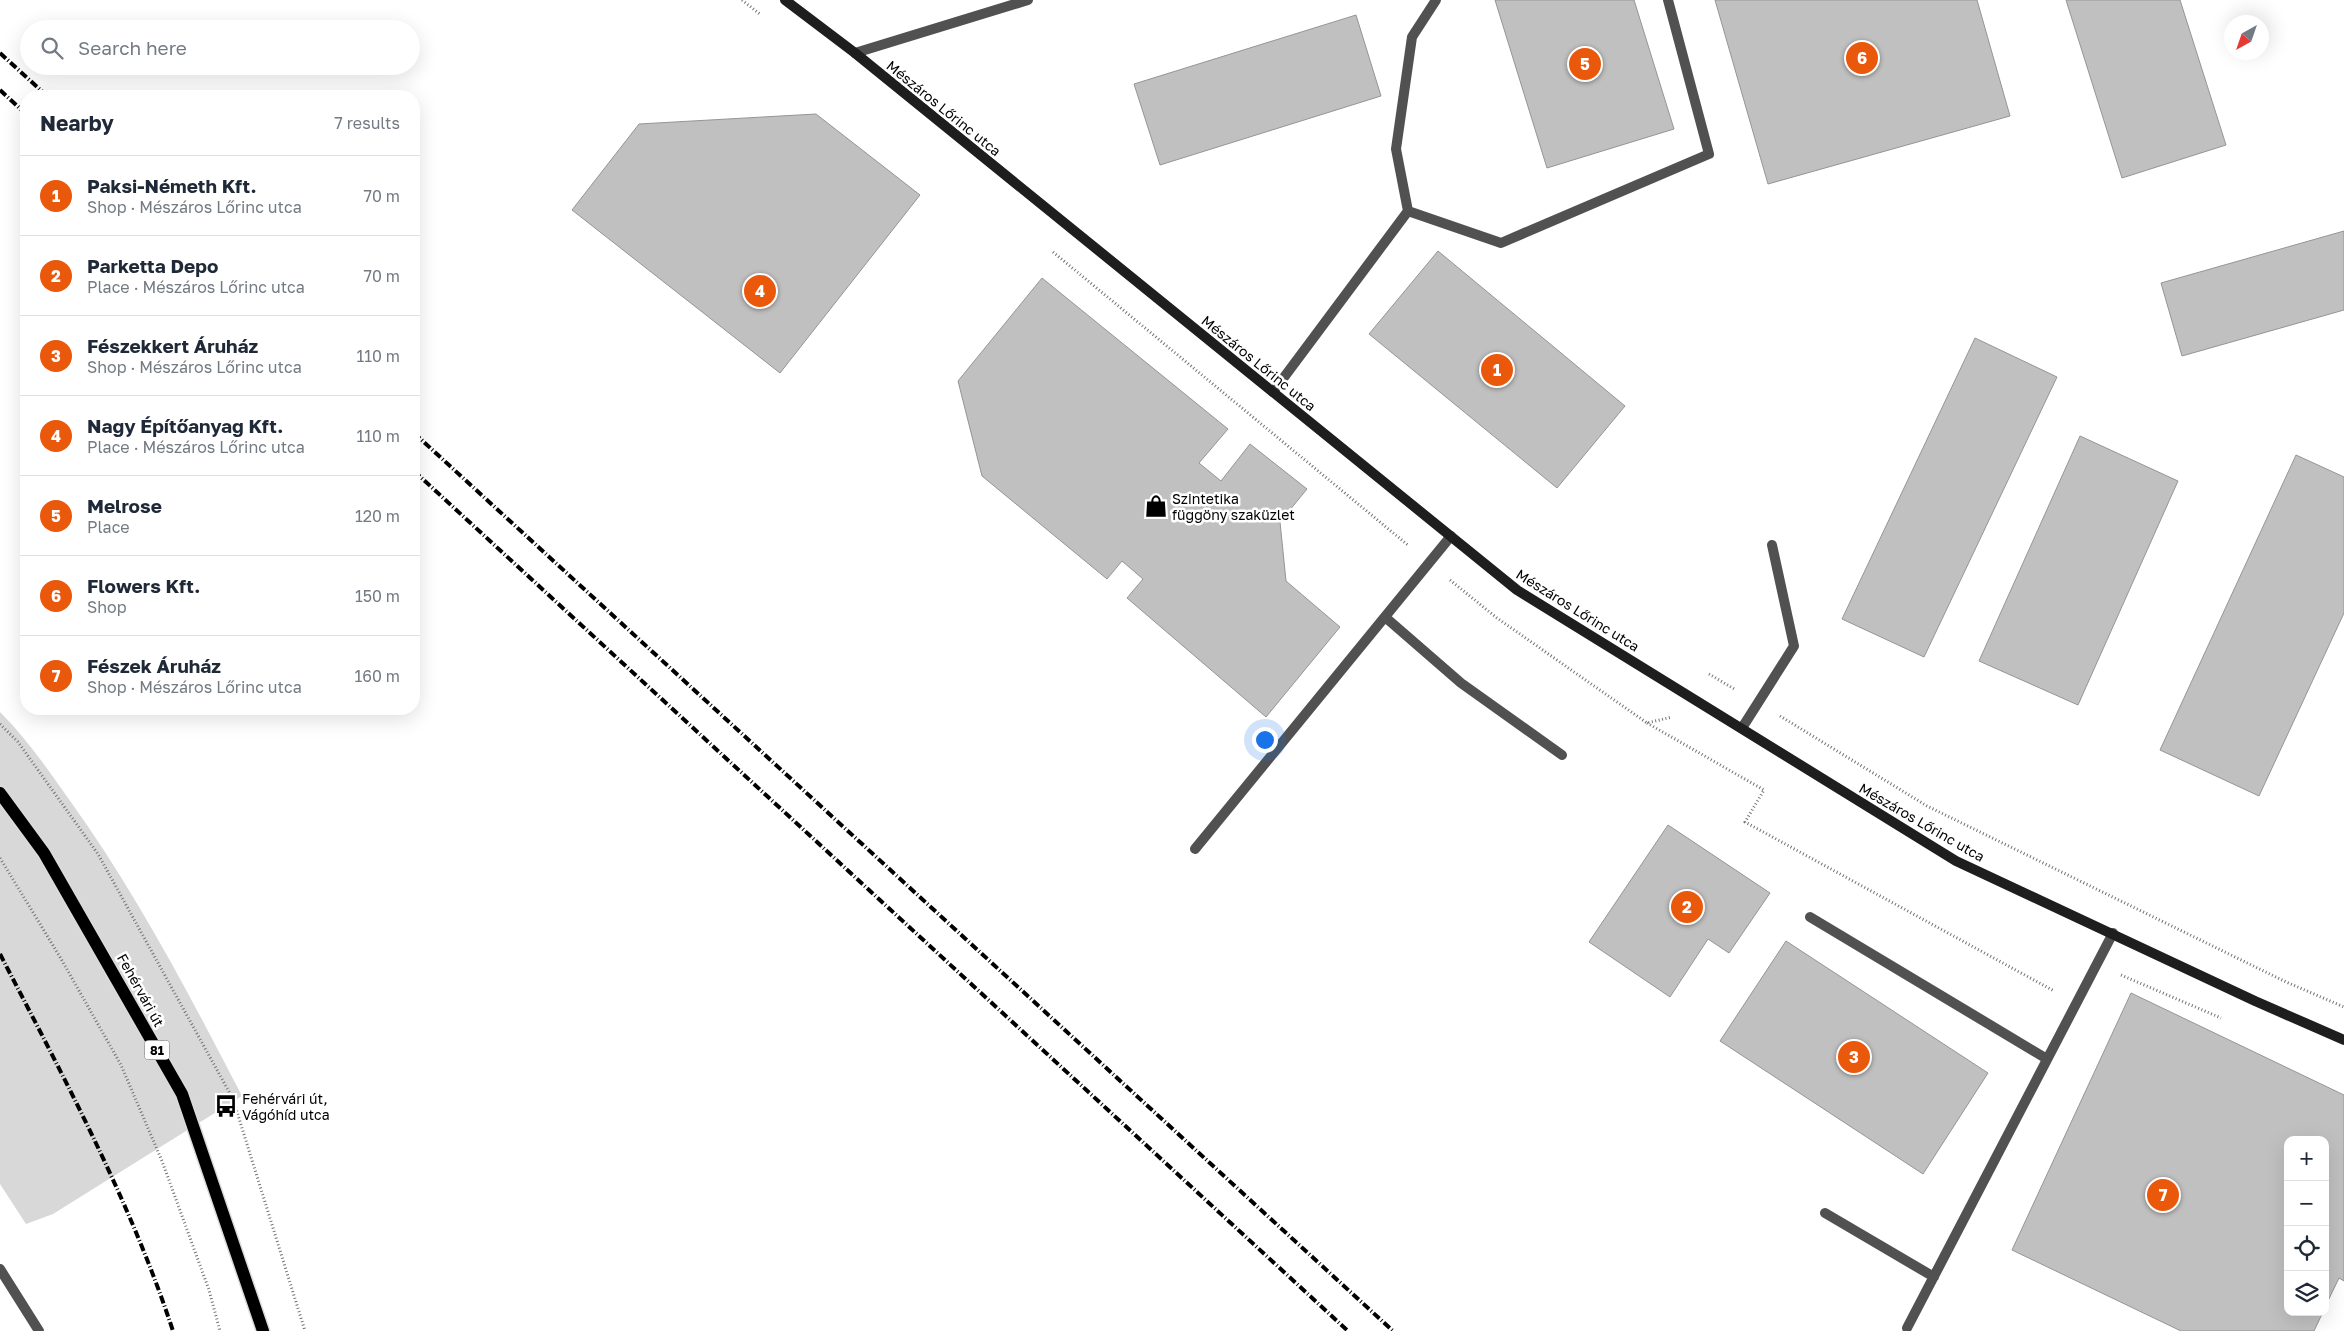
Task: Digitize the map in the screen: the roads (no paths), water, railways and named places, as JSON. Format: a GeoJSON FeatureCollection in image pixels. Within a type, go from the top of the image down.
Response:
{"type":"FeatureCollection","features":[{"type":"Feature","properties":{"kind":"main road","name":"Fehérvári út"},"geometry":{"type":"LineString","coordinates":[[0,793],[44,853],[94,937],[182,1094],[263,1331]]}},
{"type":"Feature","properties":{"kind":"street","name":"Mészáros Lőrinc utca"},"geometry":{"type":"LineString","coordinates":[[785,0],[855,53],[1517,590],[1956,861],[2255,1001],[2343,1037]]}},
{"type":"Feature","properties":{"kind":"street"},"geometry":{"type":"LineString","coordinates":[[855,53],[1028,0]]}},
{"type":"Feature","properties":{"kind":"street"},"geometry":{"type":"LineString","coordinates":[[1273,392],[1408,211],[1396,149],[1412,37],[1436,0]]}},
{"type":"Feature","properties":{"kind":"street"},"geometry":{"type":"LineString","coordinates":[[1408,211],[1501,243],[1708,154],[1668,0]]}},
{"type":"Feature","properties":{"kind":"street"},"geometry":{"type":"LineString","coordinates":[[1195,849],[1451,536]]}},
{"type":"Feature","properties":{"kind":"street"},"geometry":{"type":"LineString","coordinates":[[1742,728],[1794,646],[1772,545]]}},
{"type":"Feature","properties":{"kind":"street"},"geometry":{"type":"LineString","coordinates":[[1385,617],[1461,683],[1562,755]]}},
{"type":"Feature","properties":{"kind":"street"},"geometry":{"type":"LineString","coordinates":[[1810,917],[2047,1059]]}},
{"type":"Feature","properties":{"kind":"street"},"geometry":{"type":"LineString","coordinates":[[1907,1328],[2112,933]]}},
{"type":"Feature","properties":{"kind":"street"},"geometry":{"type":"LineString","coordinates":[[1824,1213],[1934,1277]]}},
{"type":"Feature","properties":{"kind":"street"},"geometry":{"type":"LineString","coordinates":[[0,1269],[39,1331]]}},
{"type":"Feature","properties":{"kind":"railway"},"geometry":{"type":"LineString","coordinates":[[0,53],[20,71]]}},
{"type":"Feature","properties":{"kind":"railway"},"geometry":{"type":"LineString","coordinates":[[24,75],[40,90]]}},
{"type":"Feature","properties":{"kind":"railway"},"geometry":{"type":"LineString","coordinates":[[0,90],[20,108]]}},
{"type":"Feature","properties":{"kind":"railway"},"geometry":{"type":"LineString","coordinates":[[420,439],[1393,1331]]}},
{"type":"Feature","properties":{"kind":"railway"},"geometry":{"type":"LineString","coordinates":[[420,477],[1348,1331]]}},
{"type":"Feature","properties":{"kind":"railway"},"geometry":{"type":"LineString","coordinates":[[0,954],[71,1092],[116,1186],[156,1282],[173,1331]]}},
{"type":"Feature","properties":{"kind":"place","name":"Flowers Kft."},"geometry":{"type":"Point","coordinates":[1862,58]}},
{"type":"Feature","properties":{"kind":"place","name":"Melrose"},"geometry":{"type":"Point","coordinates":[1585,64]}},
{"type":"Feature","properties":{"kind":"place","name":"Nagy Építőanyag Kft."},"geometry":{"type":"Point","coordinates":[760,291]}},
{"type":"Feature","properties":{"kind":"place","name":"Paksi-Németh Kft."},"geometry":{"type":"Point","coordinates":[1497,370]}},
{"type":"Feature","properties":{"kind":"place","name":"Szintetika függöny szaküzlet"},"geometry":{"type":"Point","coordinates":[1156,506]}},
{"type":"Feature","properties":{"kind":"place","name":"Parketta Depo"},"geometry":{"type":"Point","coordinates":[1687,907]}},
{"type":"Feature","properties":{"kind":"place","name":"Fészekkert Áruház"},"geometry":{"type":"Point","coordinates":[1854,1057]}},
{"type":"Feature","properties":{"kind":"place","name":"Fehérvári út, Vágóhíd utca"},"geometry":{"type":"Point","coordinates":[226,1106]}},
{"type":"Feature","properties":{"kind":"place","name":"Fészek Áruház"},"geometry":{"type":"Point","coordinates":[2163,1195]}}]}
